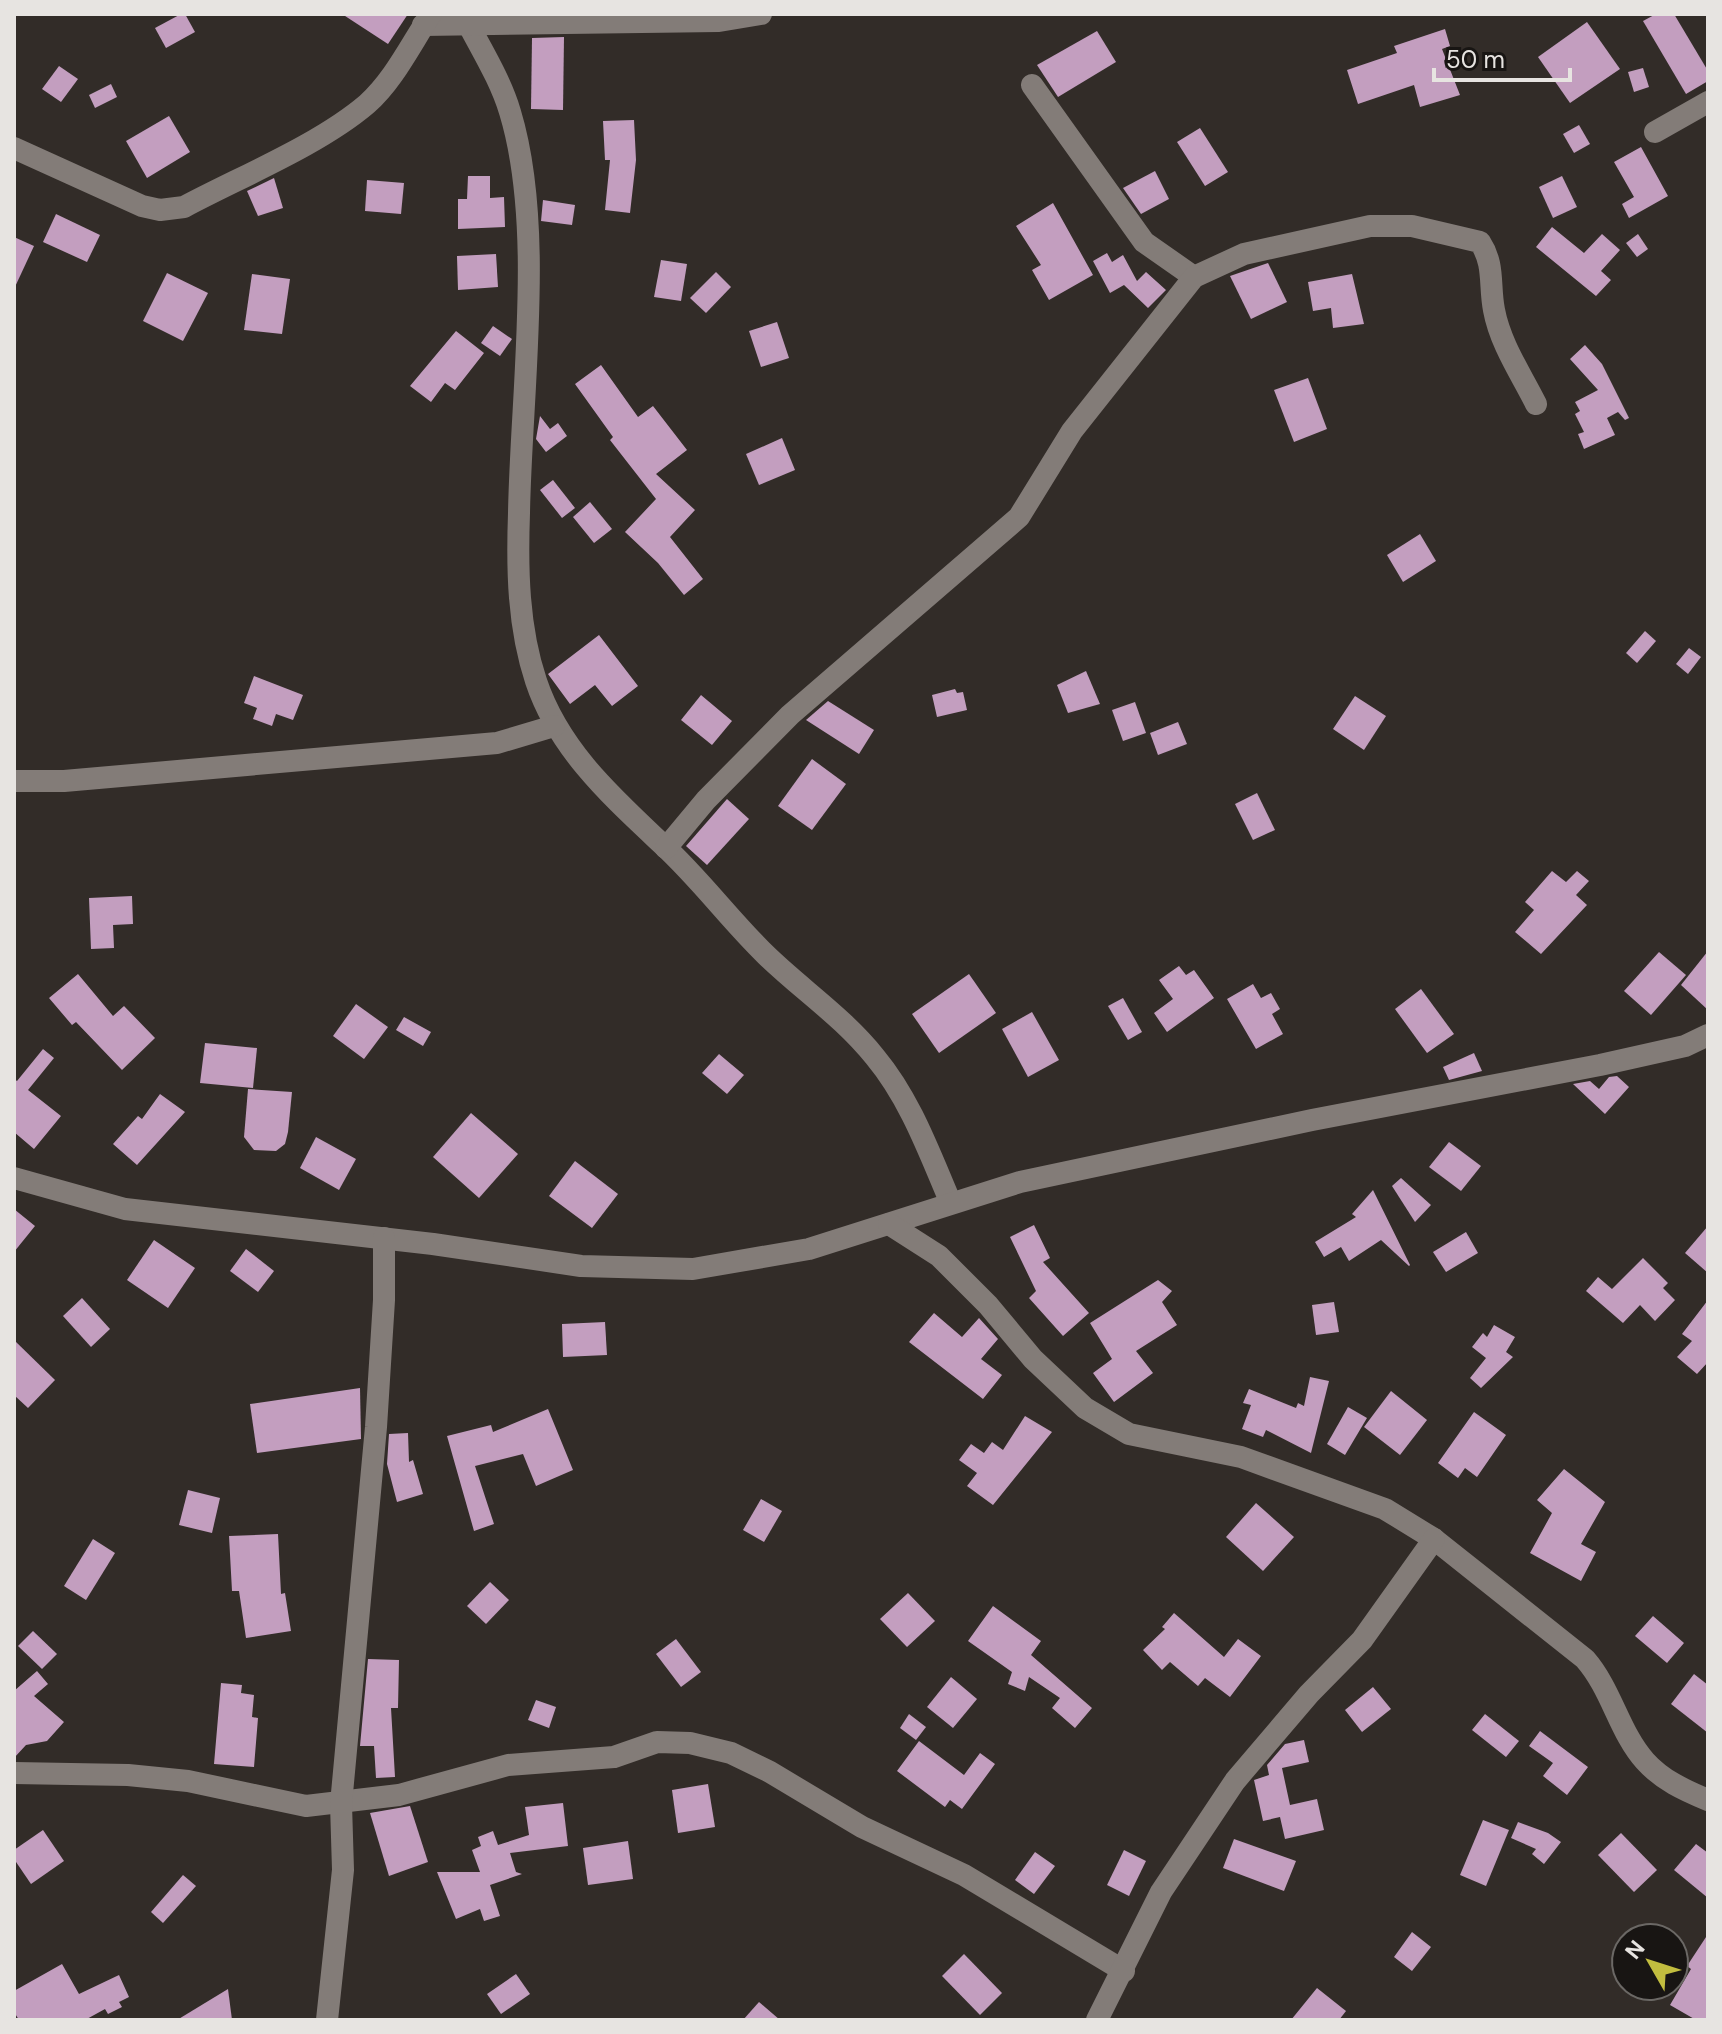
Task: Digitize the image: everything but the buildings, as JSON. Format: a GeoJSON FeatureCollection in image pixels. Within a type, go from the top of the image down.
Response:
{"type":"FeatureCollection","features":[{"type":"Feature","properties":{"kind":"street"},"geometry":{"type":"LineString","coordinates":[[14,148],[142,206],[160,210],[184,207],[332,129],[367,104],[394,73],[427,20],[719,21],[761,14]]}},
{"type":"Feature","properties":{"kind":"street"},"geometry":{"type":"LineString","coordinates":[[466,19],[510,113],[525,196],[527,314],[518,543],[521,613],[535,681],[554,726],[612,800],[666,848],[767,956],[830,1008],[875,1057],[901,1094],[950,1201]]}},
{"type":"Feature","properties":{"kind":"street"},"geometry":{"type":"LineString","coordinates":[[1032,85],[1144,242],[1194,277]]}},
{"type":"Feature","properties":{"kind":"street"},"geometry":{"type":"LineString","coordinates":[[1655,132],[1708,102]]}},
{"type":"Feature","properties":{"kind":"street"},"geometry":{"type":"LineString","coordinates":[[666,848],[706,800],[790,715],[1019,517],[1072,431],[1194,277],[1244,254],[1370,226],[1412,226],[1480,242],[1489,256],[1493,309],[1500,330],[1536,404]]}},
{"type":"Feature","properties":{"kind":"street"},"geometry":{"type":"LineString","coordinates":[[14,781],[64,781],[497,743],[554,726]]}},
{"type":"Feature","properties":{"kind":"street"},"geometry":{"type":"LineString","coordinates":[[14,1178],[125,1209],[384,1238],[581,1266],[693,1269],[809,1249],[950,1201],[1020,1182],[1297,1123],[1600,1065],[1685,1046],[1708,1035]]}},
{"type":"Feature","properties":{"kind":"street"},"geometry":{"type":"LineString","coordinates":[[889,1224],[939,1256],[988,1305],[1033,1359],[1085,1408],[1129,1434],[1241,1457],[1302,1476],[1385,1509],[1434,1539],[1585,1659],[1601,1677],[1642,1758],[1661,1776],[1708,1800]]}},
{"type":"Feature","properties":{"kind":"street"},"geometry":{"type":"LineString","coordinates":[[327,2020],[343,1870],[341,1804],[376,1427],[384,1300],[384,1238]]}},
{"type":"Feature","properties":{"kind":"street"},"geometry":{"type":"LineString","coordinates":[[1097,2020],[1161,1892],[1235,1781],[1309,1694],[1362,1640],[1434,1539]]}},
{"type":"Feature","properties":{"kind":"street"},"geometry":{"type":"LineString","coordinates":[[14,1773],[128,1775],[188,1781],[306,1806],[399,1795],[508,1765],[614,1757],[657,1742],[690,1743],[731,1753],[770,1772],[862,1827],[964,1875],[1124,1971]]}}]}
